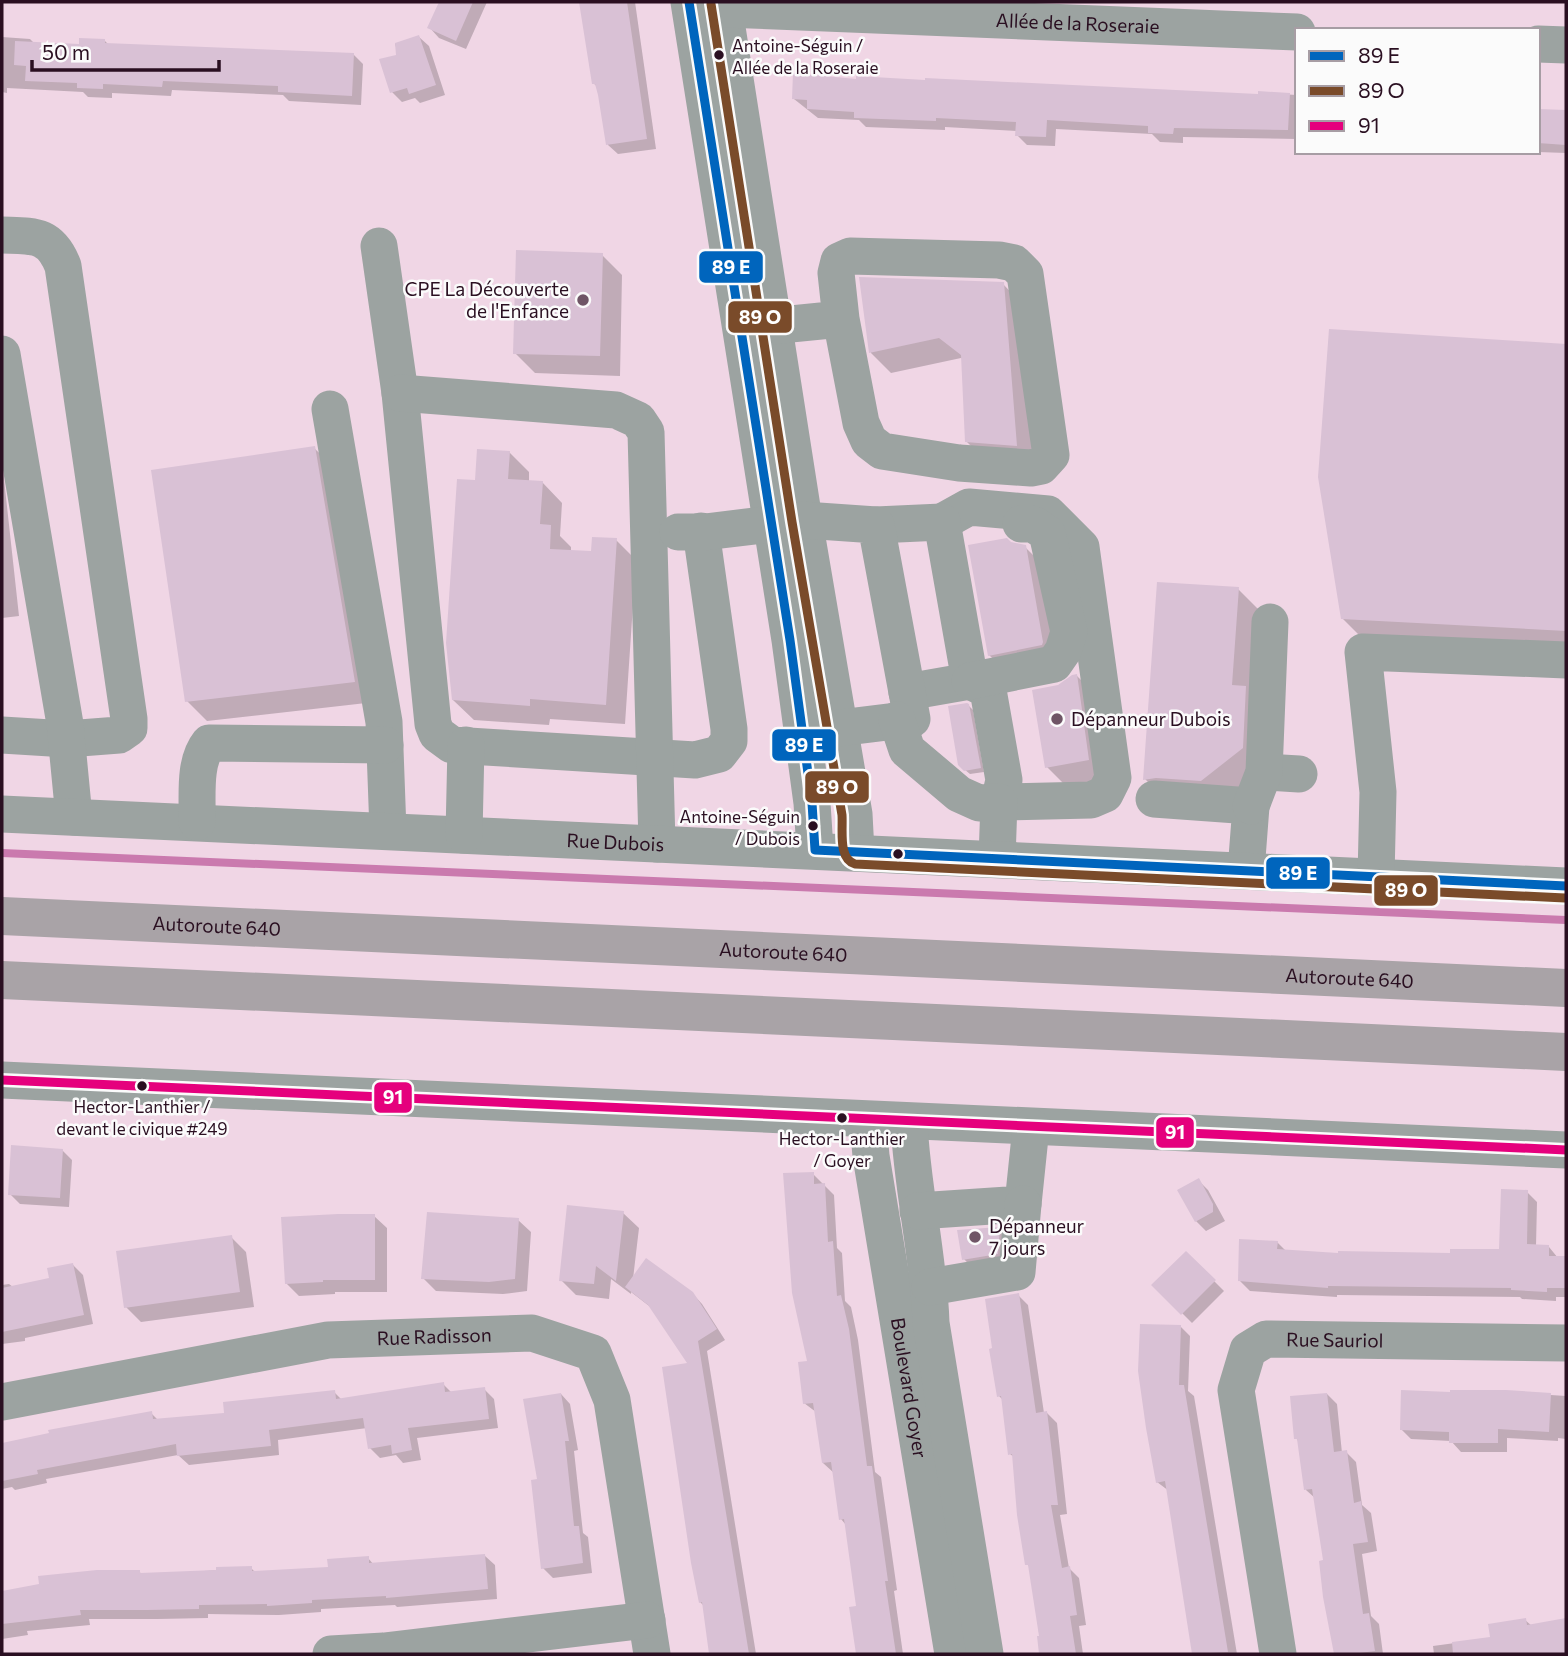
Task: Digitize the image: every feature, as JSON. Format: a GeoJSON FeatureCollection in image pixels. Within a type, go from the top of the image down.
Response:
{"type":"FeatureCollection","features":[{"type":"Feature","properties":{"kind":"highway","name":"Autoroute 640"},"geometry":{"type":"LineString","coordinates":[[2,916],[1566,988]]}},
{"type":"Feature","properties":{"kind":"highway"},"geometry":{"type":"LineString","coordinates":[[2,980],[1566,1052]]}},
{"type":"Feature","properties":{"kind":"street","name":"Allée de la Roseraie"},"geometry":{"type":"LineString","coordinates":[[707,6],[1012,11],[1293,22]]}},
{"type":"Feature","properties":{"kind":"street"},"geometry":{"type":"LineString","coordinates":[[707,6],[788,522],[814,850]]}},
{"type":"Feature","properties":{"kind":"street"},"geometry":{"type":"LineString","coordinates":[[1540,44],[1566,45]]}},
{"type":"Feature","properties":{"kind":"street"},"geometry":{"type":"LineString","coordinates":[[2,234],[45,239],[58,253],[63,266],[129,719],[129,728],[120,736],[66,739],[2,735]]}},
{"type":"Feature","properties":{"kind":"street"},"geometry":{"type":"LineString","coordinates":[[379,246],[400,393],[433,724],[437,734],[452,745],[466,746],[695,761],[719,754],[729,741],[701,531]]}},
{"type":"Feature","properties":{"kind":"street"},"geometry":{"type":"LineString","coordinates":[[850,256],[999,260],[1014,263],[1025,274],[1051,455],[1041,466],[1031,468],[958,463],[882,451],[869,441],[861,423],[841,319],[836,273],[839,261],[850,256]]}},
{"type":"Feature","properties":{"kind":"street"},"geometry":{"type":"LineString","coordinates":[[757,328],[841,319]]}},
{"type":"Feature","properties":{"kind":"street"},"geometry":{"type":"LineString","coordinates":[[2,354],[66,739],[74,817]]}},
{"type":"Feature","properties":{"kind":"street"},"geometry":{"type":"LineString","coordinates":[[400,393],[616,410],[638,420],[646,432],[657,844]]}},
{"type":"Feature","properties":{"kind":"street"},"geometry":{"type":"LineString","coordinates":[[330,409],[374,656],[385,745],[388,831]]}},
{"type":"Feature","properties":{"kind":"street"},"geometry":{"type":"LineString","coordinates":[[876,525],[907,751],[959,794],[979,803],[1091,800],[1105,794],[1113,778],[1081,547],[1048,514],[969,507],[943,522]]}},
{"type":"Feature","properties":{"kind":"street"},"geometry":{"type":"LineString","coordinates":[[788,522],[839,728],[854,814],[856,852]]}},
{"type":"Feature","properties":{"kind":"street"},"geometry":{"type":"LineString","coordinates":[[650,533],[788,522],[876,525],[943,522],[971,530],[1033,524],[1047,533],[1069,632],[1063,651],[1054,664],[970,681],[839,728]]}},
{"type":"Feature","properties":{"kind":"street"},"geometry":{"type":"LineString","coordinates":[[943,522],[970,681]]}},
{"type":"Feature","properties":{"kind":"street"},"geometry":{"type":"LineString","coordinates":[[1246,871],[1251,806],[1264,772],[1270,622]]}},
{"type":"Feature","properties":{"kind":"street"},"geometry":{"type":"LineString","coordinates":[[1376,877],[1378,792],[1363,652],[1566,660]]}},
{"type":"Feature","properties":{"kind":"street"},"geometry":{"type":"LineString","coordinates":[[970,681],[988,690],[1004,780],[999,802],[997,859]]}},
{"type":"Feature","properties":{"kind":"street"},"geometry":{"type":"LineString","coordinates":[[197,822],[200,764],[202,751],[209,743],[385,745]]}},
{"type":"Feature","properties":{"kind":"street"},"geometry":{"type":"LineString","coordinates":[[464,835],[466,746]]}},
{"type":"Feature","properties":{"kind":"street"},"geometry":{"type":"LineString","coordinates":[[1264,772],[1299,774]]}},
{"type":"Feature","properties":{"kind":"street"},"geometry":{"type":"LineString","coordinates":[[1154,799],[1251,806]]}},
{"type":"Feature","properties":{"kind":"street","name":"Rue Dubois"},"geometry":{"type":"LineString","coordinates":[[2,814],[1566,886]]}},
{"type":"Feature","properties":{"kind":"street"},"geometry":{"type":"LineString","coordinates":[[2,1080],[868,1121],[1566,1150]]}},
{"type":"Feature","properties":{"kind":"street","name":"Boulevard Goyer"},"geometry":{"type":"LineString","coordinates":[[868,1121],[871,1156],[953,1654]]}},
{"type":"Feature","properties":{"kind":"street","name":"Boulevard Goyer"},"geometry":{"type":"LineString","coordinates":[[909,1122],[911,1167],[930,1287],[931,1324],[985,1654]]}},
{"type":"Feature","properties":{"kind":"street"},"geometry":{"type":"LineString","coordinates":[[930,1287],[1017,1272],[1031,1127]]}},
{"type":"Feature","properties":{"kind":"street"},"geometry":{"type":"LineString","coordinates":[[918,1211],[1023,1204]]}},
{"type":"Feature","properties":{"kind":"street","name":"Rue Radisson"},"geometry":{"type":"LineString","coordinates":[[2,1402],[328,1340],[533,1333],[593,1353],[612,1400],[649,1637]]}},
{"type":"Feature","properties":{"kind":"street","name":"Rue Sauriol"},"geometry":{"type":"LineString","coordinates":[[1278,1654],[1236,1390],[1248,1350],[1266,1339],[1566,1343]]}},
{"type":"Feature","properties":{"kind":"street"},"geometry":{"type":"LineString","coordinates":[[331,1654],[649,1637]]}},
{"type":"Feature","properties":{"kind":"building"},"geometry":{"type":"Polygon","coordinates":[[[439,2],[473,2],[456,41],[427,28],[439,2]]]}},
{"type":"Feature","properties":{"kind":"building"},"geometry":{"type":"Polygon","coordinates":[[[579,2],[627,2],[647,139],[606,145],[598,95],[595,84],[592,84],[579,2]]]}},
{"type":"Feature","properties":{"kind":"building"},"geometry":{"type":"Polygon","coordinates":[[[419,35],[436,85],[409,94],[407,88],[390,93],[379,59],[396,55],[395,43],[419,35]]]}},
{"type":"Feature","properties":{"kind":"building"},"geometry":{"type":"Polygon","coordinates":[[[79,38],[105,39],[105,43],[354,53],[352,96],[278,92],[278,86],[163,81],[162,87],[103,84],[103,89],[77,88],[77,83],[25,81],[26,66],[14,65],[15,41],[79,44],[79,38]]]}},
{"type":"Feature","properties":{"kind":"building"},"geometry":{"type":"Polygon","coordinates":[[[793,73],[856,79],[856,76],[925,78],[1258,94],[1258,91],[1290,93],[1288,130],[1174,128],[1173,134],[1148,133],[1148,126],[1047,120],[1046,137],[1015,136],[1016,122],[854,118],[854,112],[807,109],[807,100],[792,99],[793,73]]]}},
{"type":"Feature","properties":{"kind":"building"},"geometry":{"type":"Polygon","coordinates":[[[1540,109],[1566,110],[1566,145],[1540,143],[1540,109]]]}},
{"type":"Feature","properties":{"kind":"building"},"geometry":{"type":"Polygon","coordinates":[[[516,250],[603,253],[600,356],[513,354],[516,250]]]}},
{"type":"Feature","properties":{"kind":"building"},"geometry":{"type":"Polygon","coordinates":[[[859,277],[1004,282],[1017,446],[965,442],[961,355],[939,338],[869,353],[859,277]]]}},
{"type":"Feature","properties":{"kind":"building"},"geometry":{"type":"Polygon","coordinates":[[[1329,329],[1566,344],[1566,631],[1341,619],[1318,477],[1329,329]]]}},
{"type":"Feature","properties":{"kind":"building"},"geometry":{"type":"Polygon","coordinates":[[[315,446],[355,682],[185,702],[151,470],[315,446]]]}},
{"type":"Feature","properties":{"kind":"building"},"geometry":{"type":"Polygon","coordinates":[[[477,449],[510,451],[508,479],[543,481],[540,524],[551,525],[550,549],[591,551],[592,537],[617,538],[606,705],[530,699],[530,706],[452,700],[446,643],[457,479],[475,480],[477,449]]]}},
{"type":"Feature","properties":{"kind":"building"},"geometry":{"type":"Polygon","coordinates":[[[1007,538],[1011,542],[1026,545],[1043,642],[1042,645],[988,656],[968,545],[1007,538]]]}},
{"type":"Feature","properties":{"kind":"building"},"geometry":{"type":"Polygon","coordinates":[[[1157,582],[1239,587],[1232,685],[1246,686],[1243,748],[1201,781],[1156,778],[1143,780],[1157,582]]]}},
{"type":"Feature","properties":{"kind":"building"},"geometry":{"type":"Polygon","coordinates":[[[1077,674],[1089,760],[1045,768],[1032,690],[1058,685],[1077,674]]]}},
{"type":"Feature","properties":{"kind":"building"},"geometry":{"type":"Polygon","coordinates":[[[967,703],[981,768],[964,771],[958,765],[948,706],[967,703]]]}},
{"type":"Feature","properties":{"kind":"building"},"geometry":{"type":"Polygon","coordinates":[[[11,1145],[63,1149],[60,1198],[8,1195],[11,1145]]]}},
{"type":"Feature","properties":{"kind":"building"},"geometry":{"type":"Polygon","coordinates":[[[814,1172],[814,1184],[825,1183],[828,1242],[833,1241],[837,1296],[841,1295],[849,1329],[867,1466],[872,1466],[896,1654],[856,1654],[849,1607],[856,1606],[844,1519],[839,1520],[831,1462],[822,1463],[813,1403],[803,1404],[798,1362],[807,1361],[792,1293],[783,1173],[814,1172]]]}},
{"type":"Feature","properties":{"kind":"building"},"geometry":{"type":"Polygon","coordinates":[[[1199,1178],[1213,1204],[1213,1212],[1195,1222],[1177,1190],[1199,1178]]]}},
{"type":"Feature","properties":{"kind":"building"},"geometry":{"type":"Polygon","coordinates":[[[1501,1189],[1528,1190],[1527,1244],[1549,1245],[1549,1256],[1566,1256],[1566,1288],[1547,1288],[1547,1292],[1511,1288],[1328,1288],[1238,1281],[1239,1239],[1278,1241],[1277,1249],[1338,1253],[1450,1253],[1450,1249],[1499,1249],[1501,1189]]]}},
{"type":"Feature","properties":{"kind":"building"},"geometry":{"type":"Polygon","coordinates":[[[567,1205],[624,1211],[616,1281],[596,1266],[594,1284],[559,1281],[567,1205]]]}},
{"type":"Feature","properties":{"kind":"building"},"geometry":{"type":"Polygon","coordinates":[[[427,1212],[519,1218],[515,1279],[489,1282],[421,1279],[427,1212]]]}},
{"type":"Feature","properties":{"kind":"building"},"geometry":{"type":"Polygon","coordinates":[[[375,1214],[375,1280],[323,1280],[285,1284],[281,1217],[375,1214]]]}},
{"type":"Feature","properties":{"kind":"building"},"geometry":{"type":"Polygon","coordinates":[[[1000,1227],[998,1254],[962,1260],[957,1230],[1000,1227]]]}},
{"type":"Feature","properties":{"kind":"building"},"geometry":{"type":"Polygon","coordinates":[[[232,1235],[240,1292],[124,1308],[116,1251],[232,1235]]]}},
{"type":"Feature","properties":{"kind":"building"},"geometry":{"type":"Polygon","coordinates":[[[1186,1251],[1216,1280],[1181,1315],[1151,1285],[1186,1251]]]}},
{"type":"Feature","properties":{"kind":"building"},"geometry":{"type":"Polygon","coordinates":[[[646,1258],[693,1292],[717,1329],[698,1341],[749,1654],[709,1654],[702,1602],[699,1603],[691,1563],[662,1367],[687,1363],[648,1305],[625,1287],[646,1258]]]}},
{"type":"Feature","properties":{"kind":"building"},"geometry":{"type":"Polygon","coordinates":[[[73,1263],[84,1315],[2,1332],[2,1288],[49,1278],[47,1268],[73,1263]]]}},
{"type":"Feature","properties":{"kind":"building"},"geometry":{"type":"Polygon","coordinates":[[[1019,1293],[1036,1413],[1047,1411],[1058,1505],[1051,1505],[1062,1568],[1070,1566],[1077,1615],[1070,1616],[1076,1654],[1039,1654],[1039,1636],[1028,1565],[1025,1565],[1017,1515],[1012,1454],[1008,1455],[1001,1396],[997,1397],[989,1349],[992,1348],[985,1299],[1019,1293]]]}},
{"type":"Feature","properties":{"kind":"building"},"geometry":{"type":"Polygon","coordinates":[[[1140,1324],[1181,1325],[1179,1385],[1184,1385],[1228,1652],[1192,1654],[1165,1481],[1156,1483],[1146,1428],[1138,1371],[1140,1324]]]}},
{"type":"Feature","properties":{"kind":"building"},"geometry":{"type":"Polygon","coordinates":[[[444,1382],[445,1392],[485,1387],[489,1419],[408,1428],[412,1450],[392,1454],[391,1445],[368,1449],[363,1418],[269,1430],[271,1446],[177,1456],[176,1444],[37,1470],[38,1474],[2,1481],[2,1443],[49,1433],[48,1430],[152,1411],[153,1419],[224,1413],[223,1402],[335,1390],[336,1399],[444,1382]]]}},
{"type":"Feature","properties":{"kind":"building"},"geometry":{"type":"Polygon","coordinates":[[[1401,1390],[1551,1393],[1549,1432],[1498,1429],[1498,1443],[1449,1443],[1449,1432],[1400,1430],[1401,1390]]]}},
{"type":"Feature","properties":{"kind":"building"},"geometry":{"type":"Polygon","coordinates":[[[561,1393],[569,1441],[565,1441],[574,1526],[579,1526],[583,1563],[541,1569],[531,1480],[537,1479],[523,1399],[561,1393]]]}},
{"type":"Feature","properties":{"kind":"building"},"geometry":{"type":"Polygon","coordinates":[[[1327,1393],[1334,1452],[1347,1450],[1354,1503],[1361,1501],[1368,1542],[1353,1544],[1363,1614],[1369,1613],[1375,1651],[1334,1654],[1323,1597],[1319,1561],[1323,1560],[1312,1489],[1304,1490],[1297,1439],[1294,1439],[1290,1396],[1327,1393]]]}},
{"type":"Feature","properties":{"kind":"building"},"geometry":{"type":"Polygon","coordinates":[[[485,1554],[488,1589],[386,1598],[312,1600],[312,1603],[267,1606],[199,1605],[199,1609],[80,1610],[81,1615],[2,1624],[2,1591],[39,1584],[38,1576],[97,1570],[140,1570],[140,1573],[252,1566],[252,1571],[328,1567],[327,1559],[369,1556],[369,1563],[485,1554]]]}},
{"type":"Feature","properties":{"kind":"building"},"geometry":{"type":"Polygon","coordinates":[[[1526,1618],[1527,1625],[1566,1618],[1566,1654],[1453,1654],[1452,1642],[1490,1637],[1488,1624],[1526,1618]]]}},
{"type":"Feature","properties":{"kind":"waterway"},"geometry":{"type":"LineString","coordinates":[[2,853],[1566,920]]}},
{"type":"Feature","properties":{"kind":"transit line"},"geometry":{"type":"LineString","coordinates":[[689,2],[790,640],[812,803],[815,850],[1566,886]]}},
{"type":"Feature","properties":{"kind":"transit line"},"geometry":{"type":"LineString","coordinates":[[711,4],[792,522],[842,815],[842,844],[850,861],[855,864],[1565,898]]}},
{"type":"Feature","properties":{"kind":"transit line","name":"91"},"geometry":{"type":"LineString","coordinates":[[2,1080],[1566,1150]]}},
{"type":"Feature","properties":{"kind":"place","name":"Antoine-Séguin / Allée de la Roseraie"},"geometry":{"type":"Point","coordinates":[719,55]}},
{"type":"Feature","properties":{"kind":"place","name":"CPE La Découverte de l'Enfance"},"geometry":{"type":"Point","coordinates":[583,300]}},
{"type":"Feature","properties":{"kind":"place","name":"Dépanneur Dubois"},"geometry":{"type":"Point","coordinates":[1057,719]}},
{"type":"Feature","properties":{"kind":"place","name":"Antoine-Séguin / Dubois"},"geometry":{"type":"Point","coordinates":[813,826]}},
{"type":"Feature","properties":{"kind":"place","name":"Hector-Lanthier / devant le civique #249"},"geometry":{"type":"Point","coordinates":[142,1086]}},
{"type":"Feature","properties":{"kind":"place","name":"Hector-Lanthier / Goyer"},"geometry":{"type":"Point","coordinates":[842,1118]}},
{"type":"Feature","properties":{"kind":"place","name":"Dépanneur 7 jours"},"geometry":{"type":"Point","coordinates":[975,1237]}}]}
